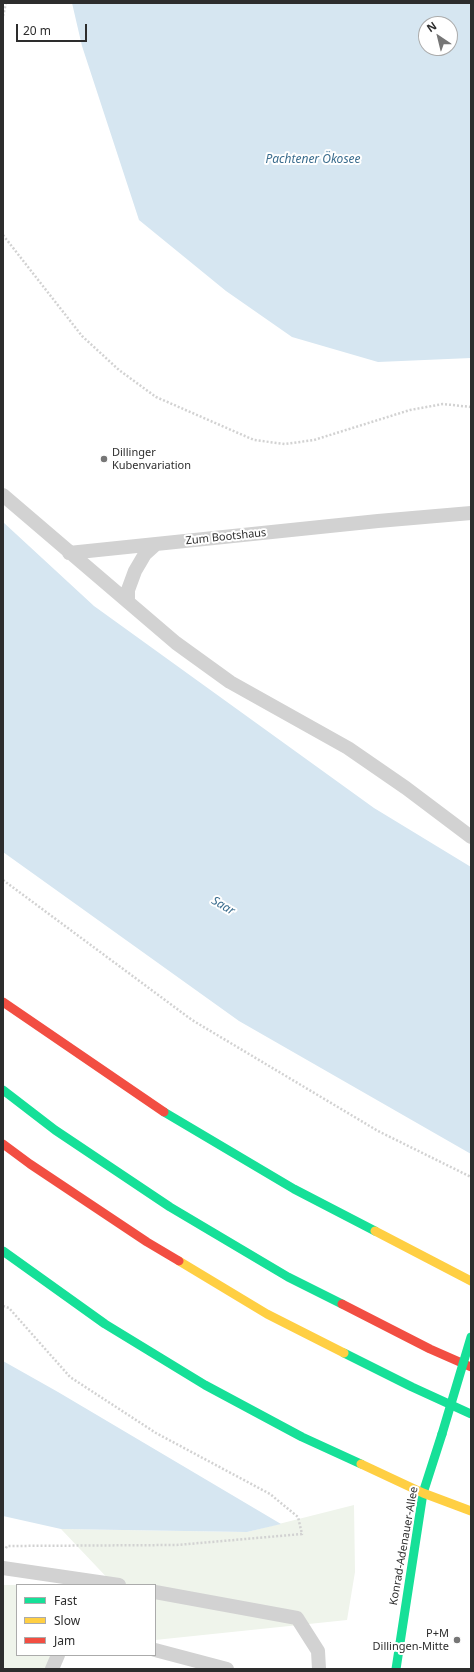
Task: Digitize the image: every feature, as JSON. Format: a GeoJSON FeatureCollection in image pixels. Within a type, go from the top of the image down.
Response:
{"type":"FeatureCollection","features":[{"type":"Feature","properties":{"kind":"main road"},"geometry":{"type":"LineString","coordinates":[[3,1002],[162,1111],[294,1189],[471,1281]]}},
{"type":"Feature","properties":{"kind":"main road"},"geometry":{"type":"LineString","coordinates":[[3,1090],[54,1130],[170,1207],[288,1277],[430,1349],[471,1367]]}},
{"type":"Feature","properties":{"kind":"main road"},"geometry":{"type":"LineString","coordinates":[[3,1144],[30,1164],[147,1242],[267,1314],[412,1387],[471,1414]]}},
{"type":"Feature","properties":{"kind":"main road"},"geometry":{"type":"LineString","coordinates":[[3,1251],[105,1324],[204,1385],[302,1437],[423,1493],[471,1511]]}},
{"type":"Feature","properties":{"kind":"main road","name":"Konrad-Adenauer-Allee"},"geometry":{"type":"LineString","coordinates":[[396,1669],[423,1493],[471,1337]]}},
{"type":"Feature","properties":{"kind":"lane"},"geometry":{"type":"LineString","coordinates":[[3,495],[176,643],[230,682],[348,748],[406,788],[471,837]]}},
{"type":"Feature","properties":{"kind":"lane","name":"Zum Bootshaus"},"geometry":{"type":"LineString","coordinates":[[69,553],[378,521],[471,513]]}},
{"type":"Feature","properties":{"kind":"lane"},"geometry":{"type":"LineString","coordinates":[[128,602],[128,590],[135,571],[145,554],[156,544]]}},
{"type":"Feature","properties":{"kind":"lane"},"geometry":{"type":"LineString","coordinates":[[3,1568],[111,1584]]}},
{"type":"Feature","properties":{"kind":"lane"},"geometry":{"type":"LineString","coordinates":[[156,1592],[297,1618],[318,1650],[319,1669]]}},
{"type":"Feature","properties":{"kind":"lane"},"geometry":{"type":"LineString","coordinates":[[156,1650],[227,1669]]}},
{"type":"Feature","properties":{"kind":"lane"},"geometry":{"type":"LineString","coordinates":[[52,1669],[58,1656]]}},
{"type":"Feature","properties":{"kind":"path"},"geometry":{"type":"LineString","coordinates":[[3,16],[6,3]]}},
{"type":"Feature","properties":{"kind":"path"},"geometry":{"type":"LineString","coordinates":[[3,235],[82,336],[119,370],[156,397],[254,440],[285,444],[314,440],[410,410],[444,404],[471,407]]}},
{"type":"Feature","properties":{"kind":"path"},"geometry":{"type":"LineString","coordinates":[[3,880],[192,1020],[378,1131],[471,1177]]}},
{"type":"Feature","properties":{"kind":"path"},"geometry":{"type":"LineString","coordinates":[[3,1306],[9,1308],[70,1377],[156,1433],[270,1494],[298,1517],[302,1534],[177,1545],[7,1546],[3,1552]]}},
{"type":"Feature","properties":{"kind":"shaded area"},"geometry":{"type":"Polygon","coordinates":[[[354,1505],[355,1572],[347,1620],[156,1640],[156,1584],[113,1584],[61,1529],[247,1532],[354,1505]]]}},
{"type":"Feature","properties":{"kind":"shaded area"},"geometry":{"type":"Polygon","coordinates":[[[3,1585],[16,1585],[16,1656],[52,1656],[49,1669],[3,1669],[3,1585]]]}},
{"type":"Feature","properties":{"kind":"water","name":"Pachtener Ökosee"},"geometry":{"type":"Polygon","coordinates":[[[72,3],[471,3],[471,358],[378,362],[292,337],[226,291],[139,220],[82,46],[72,3]]]}},
{"type":"Feature","properties":{"kind":"water","name":"Saar"},"geometry":{"type":"Polygon","coordinates":[[[3,522],[94,606],[374,808],[471,867],[471,1154],[239,1021],[3,852],[3,522]]]}},
{"type":"Feature","properties":{"kind":"water"},"geometry":{"type":"Polygon","coordinates":[[[3,1361],[281,1524],[247,1532],[61,1529],[3,1516],[3,1361]]]}},
{"type":"Feature","properties":{"kind":"traffic: fast"},"geometry":{"type":"LineString","coordinates":[[3,1090],[55,1130],[170,1207],[288,1277],[342,1304]]}},
{"type":"Feature","properties":{"kind":"traffic: fast"},"geometry":{"type":"LineString","coordinates":[[164,1112],[294,1189],[375,1231]]}},
{"type":"Feature","properties":{"kind":"traffic: fast"},"geometry":{"type":"LineString","coordinates":[[3,1251],[105,1324],[205,1385],[302,1437],[361,1464]]}},
{"type":"Feature","properties":{"kind":"traffic: fast"},"geometry":{"type":"LineString","coordinates":[[442,1434],[471,1337]]}},
{"type":"Feature","properties":{"kind":"traffic: fast"},"geometry":{"type":"LineString","coordinates":[[344,1353],[412,1387],[471,1414]]}},
{"type":"Feature","properties":{"kind":"traffic: fast"},"geometry":{"type":"LineString","coordinates":[[396,1669],[423,1493],[442,1434]]}},
{"type":"Feature","properties":{"kind":"traffic: slow"},"geometry":{"type":"LineString","coordinates":[[375,1231],[471,1281]]}},
{"type":"Feature","properties":{"kind":"traffic: slow"},"geometry":{"type":"LineString","coordinates":[[179,1261],[267,1314],[344,1353]]}},
{"type":"Feature","properties":{"kind":"traffic: slow"},"geometry":{"type":"LineString","coordinates":[[361,1464],[423,1493],[471,1511]]}},
{"type":"Feature","properties":{"kind":"traffic: jam"},"geometry":{"type":"LineString","coordinates":[[3,1002],[164,1112]]}},
{"type":"Feature","properties":{"kind":"traffic: jam"},"geometry":{"type":"LineString","coordinates":[[3,1144],[30,1164],[147,1242],[179,1261]]}},
{"type":"Feature","properties":{"kind":"traffic: jam"},"geometry":{"type":"LineString","coordinates":[[342,1304],[430,1349],[471,1367]]}},
{"type":"Feature","properties":{"kind":"place","name":"Dillinger Kubenvariation"},"geometry":{"type":"Point","coordinates":[104,459]}},
{"type":"Feature","properties":{"kind":"place","name":"P+M Dillingen-Mitte"},"geometry":{"type":"Point","coordinates":[457,1640]}}]}
